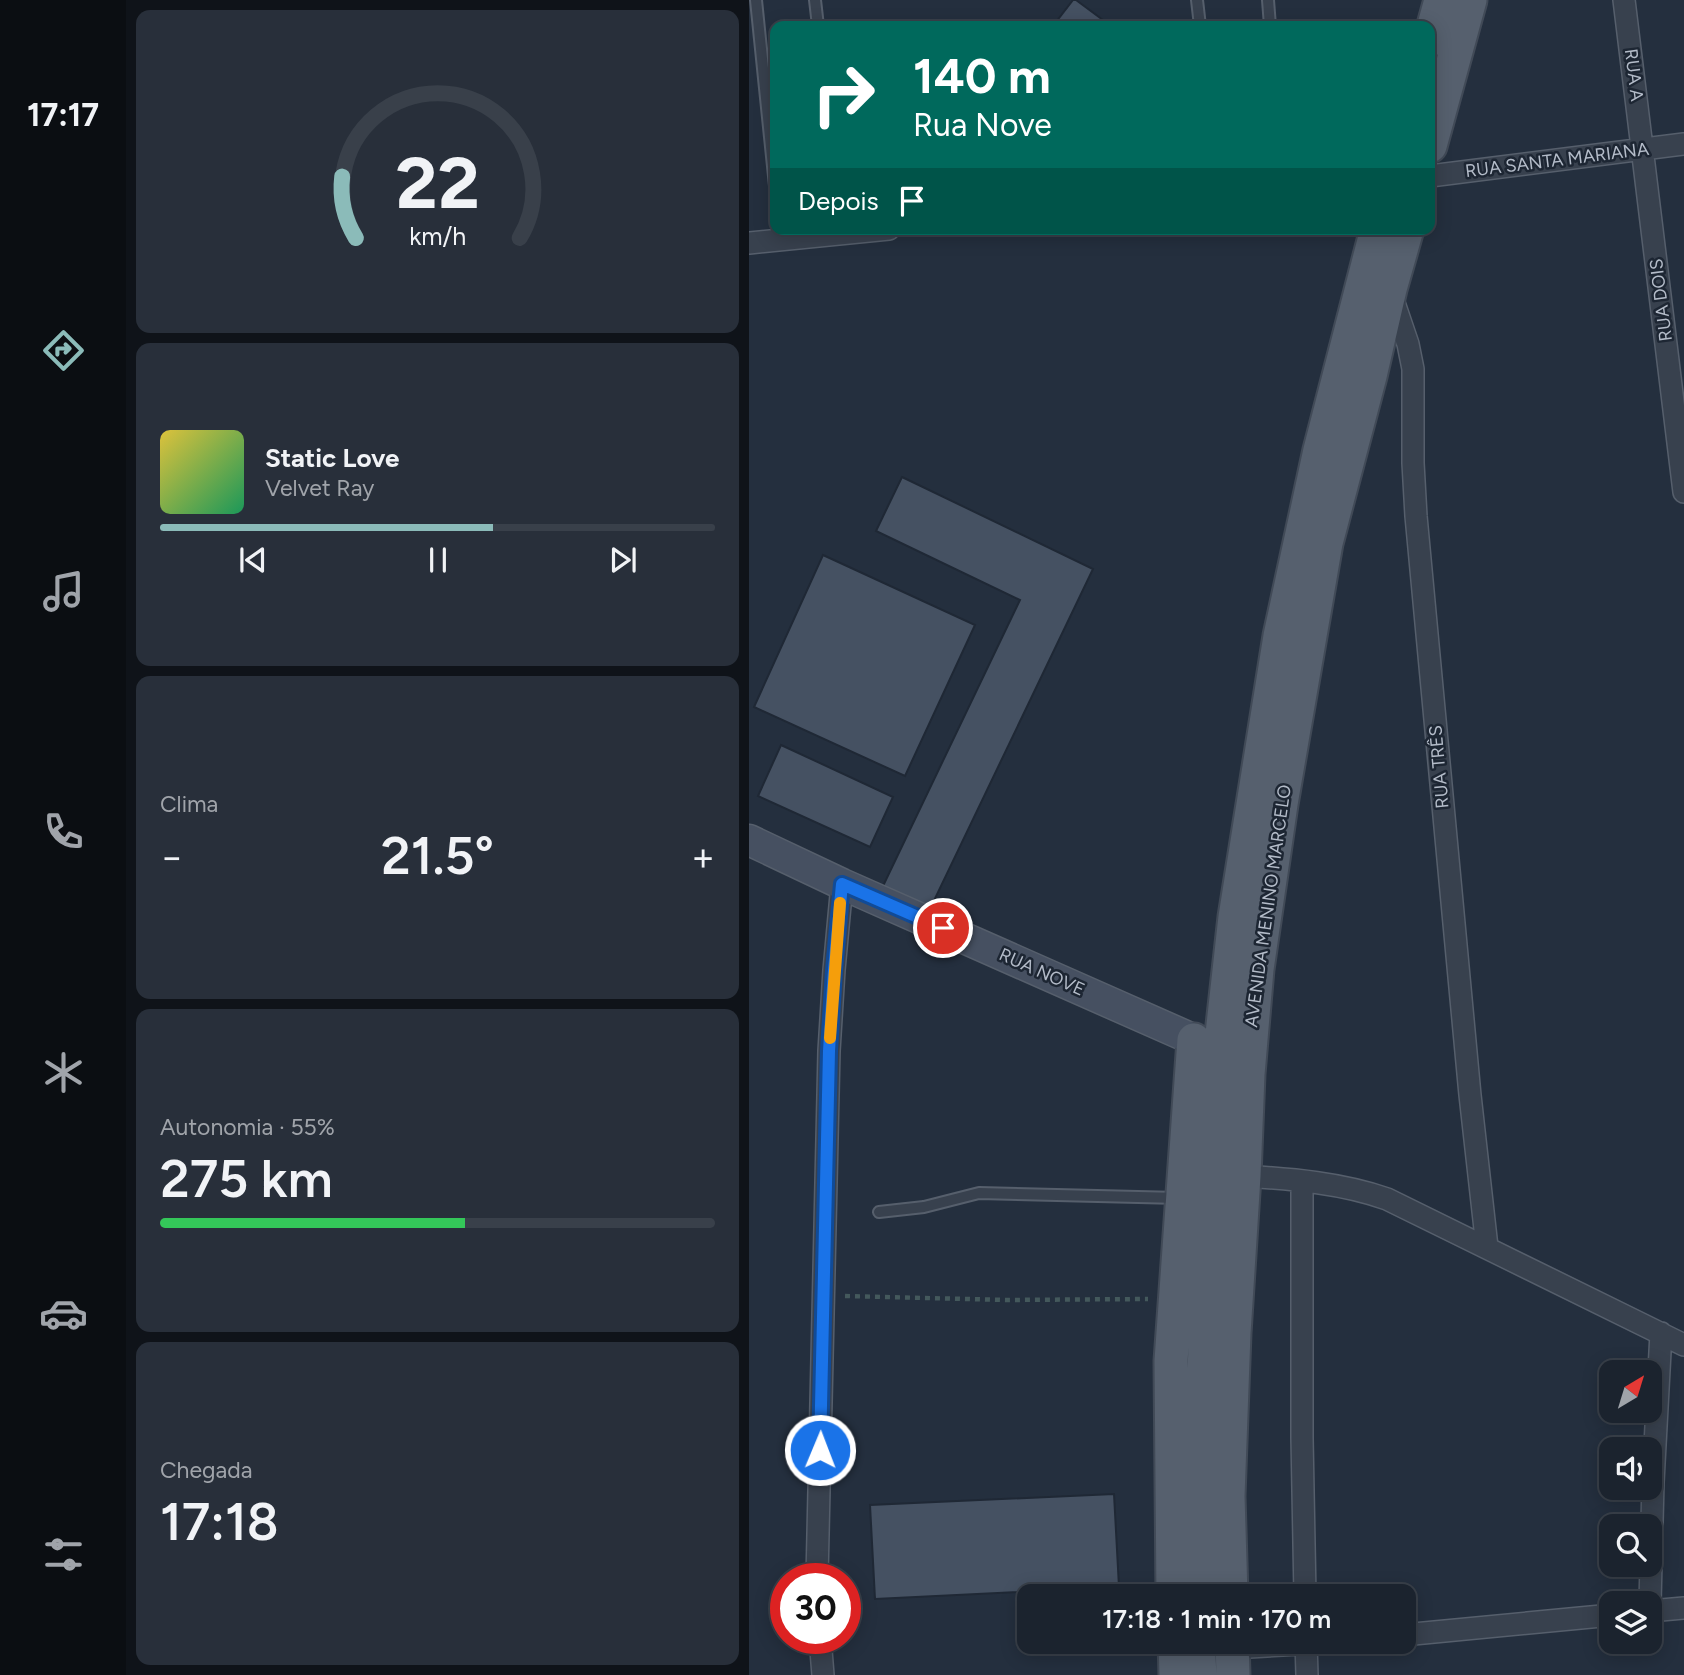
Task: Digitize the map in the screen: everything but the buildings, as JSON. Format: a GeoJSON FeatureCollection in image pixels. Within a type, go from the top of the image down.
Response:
{"type":"FeatureCollection","features":[{"type":"Feature","properties":{"kind":"main road"},"geometry":{"type":"LineString","coordinates":[[1435,22],[1441,0]]}},
{"type":"Feature","properties":{"kind":"main road"},"geometry":{"type":"LineString","coordinates":[[1435,128],[1470,0]]}},
{"type":"Feature","properties":{"kind":"main road","name":"AVENIDA MENINO MARCELO"},"geometry":{"type":"LineString","coordinates":[[1198,1584],[1198,1498],[1209,1271],[1207,1046],[1235,917],[1280,636],[1320,450],[1375,235]]}},
{"type":"Feature","properties":{"kind":"main road","name":"AVENIDA MENINO MARCELO"},"geometry":{"type":"LineString","coordinates":[[1231,1584],[1228,1496],[1234,1333],[1248,1074],[1257,969],[1281,804],[1326,542],[1405,235]]}},
{"type":"Feature","properties":{"kind":"main road"},"geometry":{"type":"LineString","coordinates":[[1174,1584],[1171,1361],[1182,1199],[1207,1046]]}},
{"type":"Feature","properties":{"kind":"main road"},"geometry":{"type":"LineString","coordinates":[[1174,1313],[1209,1271]]}},
{"type":"Feature","properties":{"kind":"main road"},"geometry":{"type":"LineString","coordinates":[[1175,1654],[1176,1675]]}},
{"type":"Feature","properties":{"kind":"main road"},"geometry":{"type":"LineString","coordinates":[[1199,1654],[1200,1675]]}},
{"type":"Feature","properties":{"kind":"street","name":"RUA A"},"geometry":{"type":"LineString","coordinates":[[1624,0],[1643,149]]}},
{"type":"Feature","properties":{"kind":"street","name":"RUA SANTA MARIANA"},"geometry":{"type":"LineString","coordinates":[[1435,175],[1684,144]]}},
{"type":"Feature","properties":{"kind":"street","name":"RUA DOIS"},"geometry":{"type":"LineString","coordinates":[[1643,149],[1684,492]]}},
{"type":"Feature","properties":{"kind":"street"},"geometry":{"type":"LineString","coordinates":[[749,243],[829,235]]}},
{"type":"Feature","properties":{"kind":"street","name":"RUA TRÊS"},"geometry":{"type":"LineString","coordinates":[[1390,289],[1408,344],[1413,369],[1416,516],[1487,1247]]}},
{"type":"Feature","properties":{"kind":"street","name":"RUA NOVE"},"geometry":{"type":"LineString","coordinates":[[749,840],[1207,1046]]}},
{"type":"Feature","properties":{"kind":"street"},"geometry":{"type":"LineString","coordinates":[[817,1563],[829,1051],[842,884]]}},
{"type":"Feature","properties":{"kind":"street"},"geometry":{"type":"LineString","coordinates":[[1244,1176],[1302,1181],[1365,1191],[1387,1199],[1684,1345]]}},
{"type":"Feature","properties":{"kind":"street"},"geometry":{"type":"LineString","coordinates":[[1302,1181],[1305,1584]]}},
{"type":"Feature","properties":{"kind":"street"},"geometry":{"type":"LineString","coordinates":[[1650,1591],[1661,1333]]}},
{"type":"Feature","properties":{"kind":"street"},"geometry":{"type":"LineString","coordinates":[[1662,1610],[1684,1608]]}},
{"type":"Feature","properties":{"kind":"street"},"geometry":{"type":"LineString","coordinates":[[1416,1634],[1599,1616]]}},
{"type":"Feature","properties":{"kind":"street"},"geometry":{"type":"LineString","coordinates":[[821,1654],[823,1675]]}},
{"type":"Feature","properties":{"kind":"street"},"geometry":{"type":"LineString","coordinates":[[1306,1654],[1307,1675]]}},
{"type":"Feature","properties":{"kind":"lane"},"geometry":{"type":"LineString","coordinates":[[756,0],[770,137]]}},
{"type":"Feature","properties":{"kind":"lane"},"geometry":{"type":"LineString","coordinates":[[815,0],[817,21]]}},
{"type":"Feature","properties":{"kind":"lane"},"geometry":{"type":"LineString","coordinates":[[1197,0],[1199,21]]}},
{"type":"Feature","properties":{"kind":"lane"},"geometry":{"type":"LineString","coordinates":[[1268,0],[1270,21]]}},
{"type":"Feature","properties":{"kind":"lane"},"geometry":{"type":"LineString","coordinates":[[879,1212],[924,1207],[979,1194],[1182,1199]]}},
{"type":"Feature","properties":{"kind":"path"},"geometry":{"type":"LineString","coordinates":[[823,1295],[1005,1300],[1174,1313]]}},
{"type":"Feature","properties":{"kind":"slow traffic"},"geometry":{"type":"LineString","coordinates":[[830,1038],[840,903]]}},
{"type":"Feature","properties":{"kind":"route"},"geometry":{"type":"LineString","coordinates":[[820,1450],[829,1051],[842,884],[943,928]]}}]}
